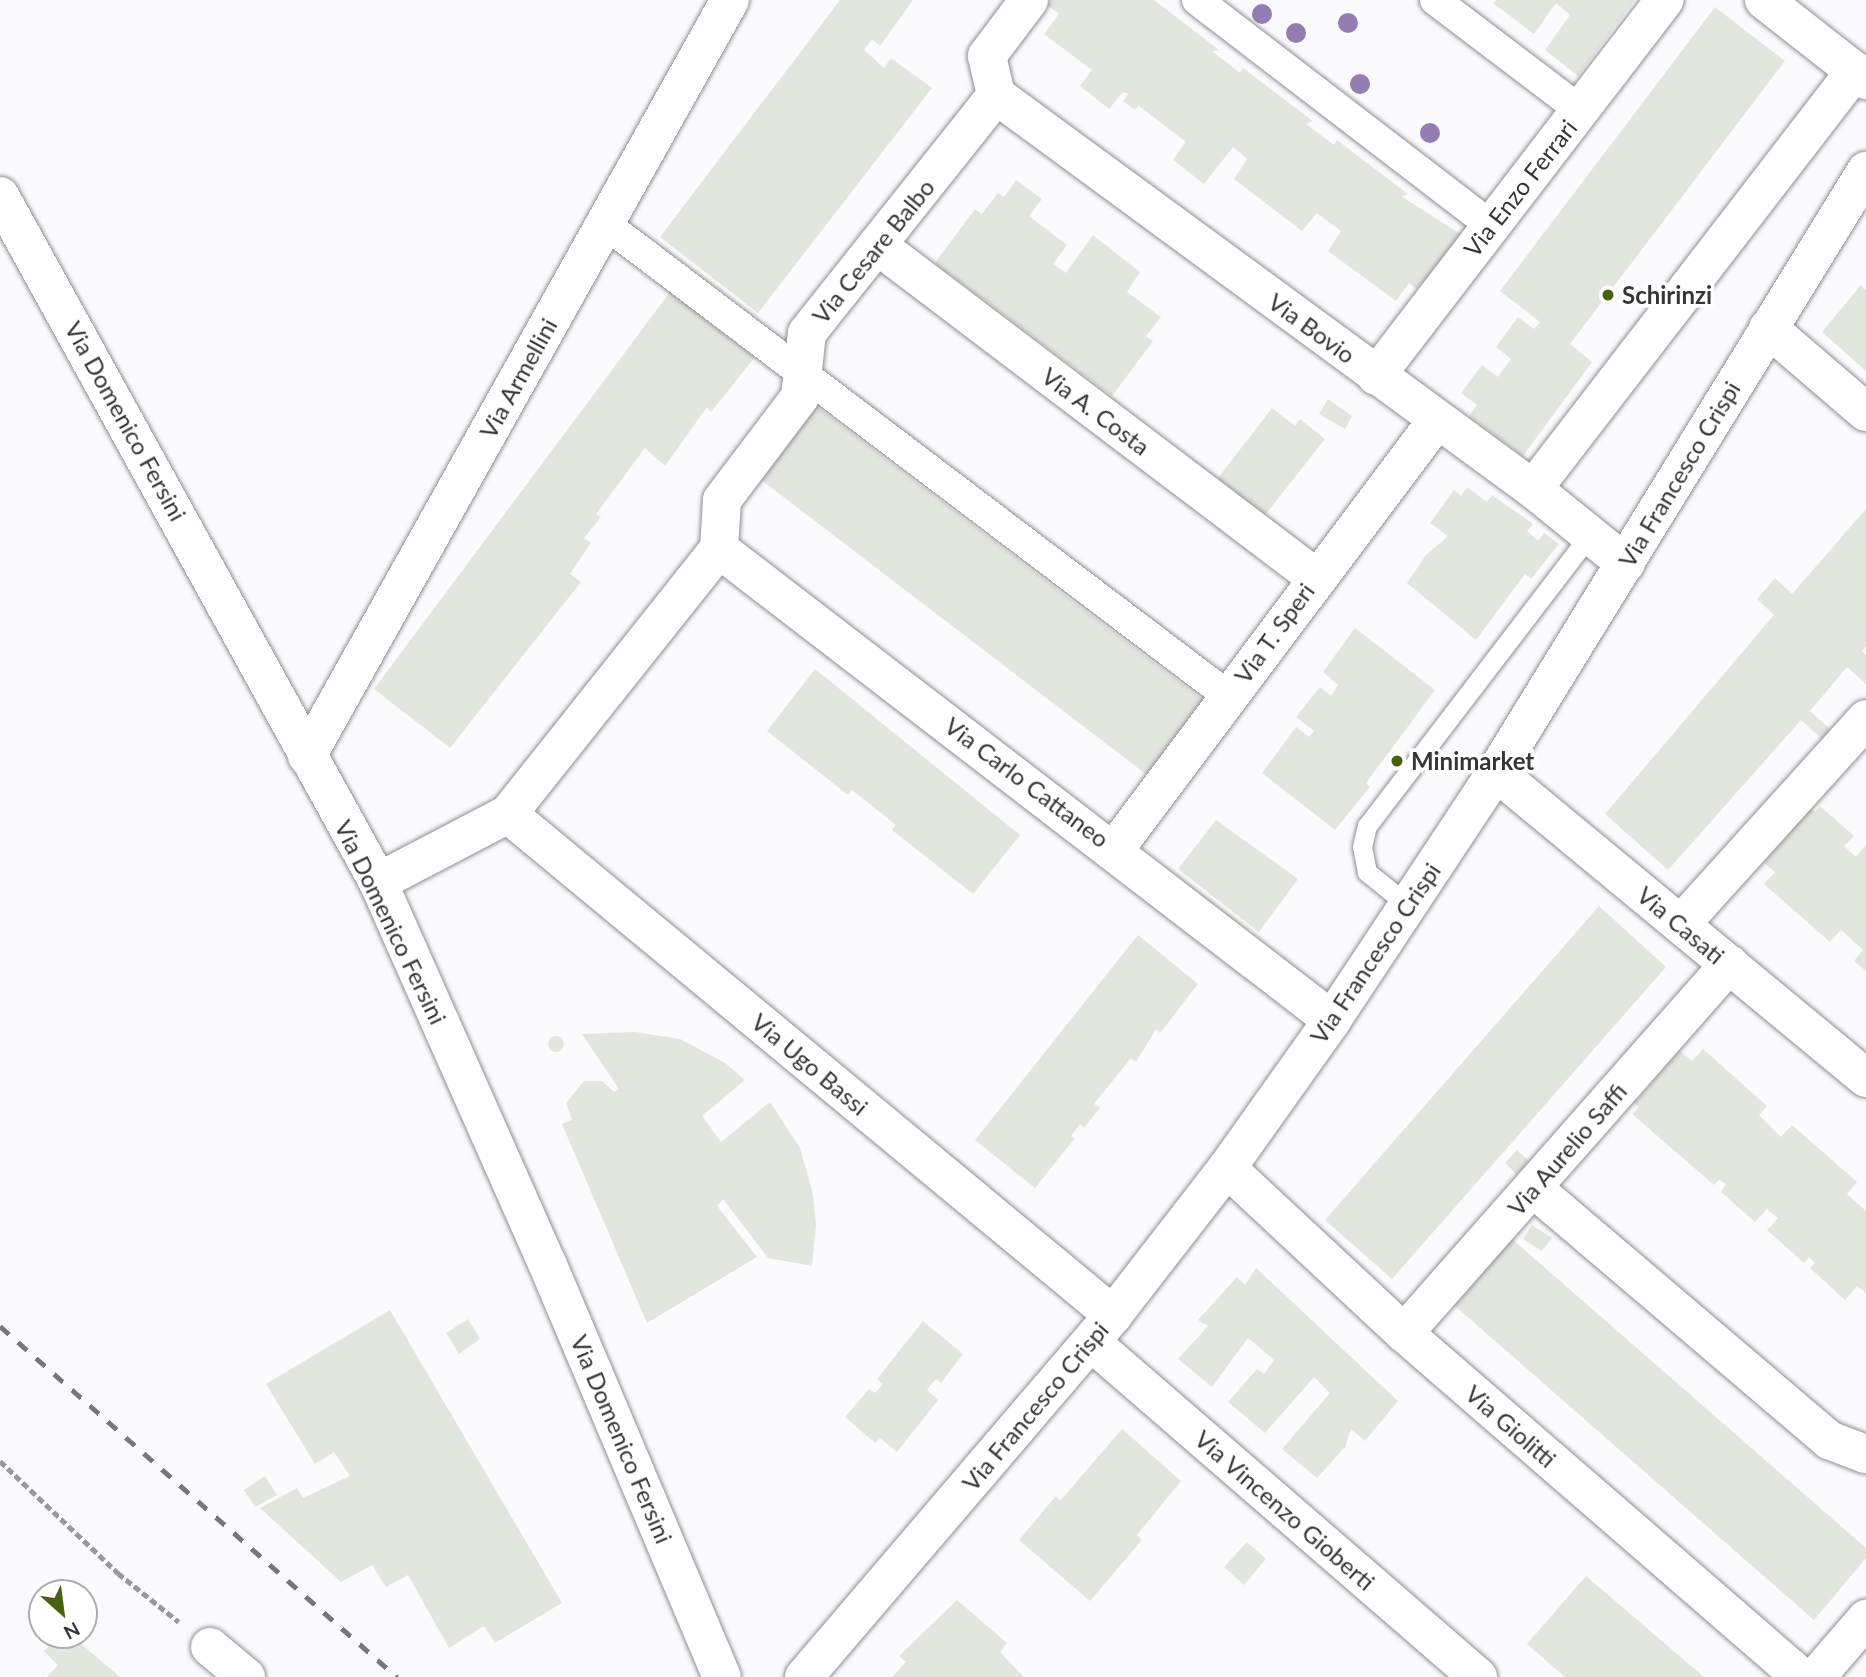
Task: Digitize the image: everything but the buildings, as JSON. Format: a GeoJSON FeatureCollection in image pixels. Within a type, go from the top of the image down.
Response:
{"type":"FeatureCollection","features":[{"type":"Feature","properties":{"kind":"street","name":"Via Armellini"},"geometry":{"type":"LineString","coordinates":[[307,756],[730,0]]}},
{"type":"Feature","properties":{"kind":"street"},"geometry":{"type":"LineString","coordinates":[[996,95],[988,56],[1029,0]]}},
{"type":"Feature","properties":{"kind":"street"},"geometry":{"type":"LineString","coordinates":[[1197,0],[1491,226]]}},
{"type":"Feature","properties":{"kind":"street"},"geometry":{"type":"LineString","coordinates":[[1436,0],[1580,110]]}},
{"type":"Feature","properties":{"kind":"street","name":"Via Enzo Ferrari"},"geometry":{"type":"LineString","coordinates":[[1376,376],[1665,0]]}},
{"type":"Feature","properties":{"kind":"street"},"geometry":{"type":"LineString","coordinates":[[1533,489],[1860,76],[1764,0]]}},
{"type":"Feature","properties":{"kind":"street","name":"Via Cesare Balbo"},"geometry":{"type":"LineString","coordinates":[[719,549],[722,500],[800,397],[807,332],[996,95]]}},
{"type":"Feature","properties":{"kind":"street","name":"Via Bovio"},"geometry":{"type":"LineString","coordinates":[[996,95],[1533,489],[1626,564]]}},
{"type":"Feature","properties":{"kind":"street","name":"Via Francesco Crispi"},"geometry":{"type":"LineString","coordinates":[[803,1677],[1102,1329],[1227,1168],[1332,1020],[1496,772],[1866,171]]}},
{"type":"Feature","properties":{"kind":"street","name":"Via Domenico Fersini"},"geometry":{"type":"LineString","coordinates":[[0,195],[378,882],[547,1263],[722,1677]]}},
{"type":"Feature","properties":{"kind":"street"},"geometry":{"type":"LineString","coordinates":[[604,223],[1228,696]]}},
{"type":"Feature","properties":{"kind":"street","name":"Via A. Costa"},"geometry":{"type":"LineString","coordinates":[[877,246],[1315,577]]}},
{"type":"Feature","properties":{"kind":"street"},"geometry":{"type":"LineString","coordinates":[[1768,328],[1866,412]]}},
{"type":"Feature","properties":{"kind":"street","name":"Via T. Speri"},"geometry":{"type":"LineString","coordinates":[[1115,849],[1315,577],[1437,420]]}},
{"type":"Feature","properties":{"kind":"street"},"geometry":{"type":"LineString","coordinates":[[378,882],[508,814],[719,549]]}},
{"type":"Feature","properties":{"kind":"street","name":"Via Carlo Cattaneo"},"geometry":{"type":"LineString","coordinates":[[719,549],[1115,849],[1332,1020]]}},
{"type":"Feature","properties":{"kind":"street"},"geometry":{"type":"LineString","coordinates":[[1681,924],[1866,719]]}},
{"type":"Feature","properties":{"kind":"street","name":"Via Casati"},"geometry":{"type":"LineString","coordinates":[[1496,772],[1866,1078]]}},
{"type":"Feature","properties":{"kind":"street","name":"Via Ugo Bassi"},"geometry":{"type":"LineString","coordinates":[[508,814],[1102,1329]]}},
{"type":"Feature","properties":{"kind":"street","name":"Via Aurelio Saffi"},"geometry":{"type":"LineString","coordinates":[[1404,1333],[1729,964]]}},
{"type":"Feature","properties":{"kind":"street","name":"Via Giolitti"},"geometry":{"type":"LineString","coordinates":[[1227,1168],[1404,1333],[1801,1677]]}},
{"type":"Feature","properties":{"kind":"street"},"geometry":{"type":"LineString","coordinates":[[1533,1188],[1829,1440],[1866,1454]]}},
{"type":"Feature","properties":{"kind":"street","name":"Via Vincenzo Gioberti"},"geometry":{"type":"LineString","coordinates":[[1102,1329],[1478,1677]]}},
{"type":"Feature","properties":{"kind":"street"},"geometry":{"type":"LineString","coordinates":[[1816,1677],[1866,1619]]}},
{"type":"Feature","properties":{"kind":"street"},"geometry":{"type":"LineString","coordinates":[[210,1647],[246,1677]]}},
{"type":"Feature","properties":{"kind":"lane"},"geometry":{"type":"LineString","coordinates":[[1408,905],[1367,872],[1362,847],[1367,826],[1590,534]]}},
{"type":"Feature","properties":{"kind":"path"},"geometry":{"type":"LineString","coordinates":[[0,1461],[118,1573],[210,1647]]}},
{"type":"Feature","properties":{"kind":"railway"},"geometry":{"type":"LineString","coordinates":[[0,1326],[397,1677]]}},
{"type":"Feature","properties":{"kind":"place","name":"Schirinzi"},"geometry":{"type":"Point","coordinates":[1608,295]}},
{"type":"Feature","properties":{"kind":"place","name":"Minimarket"},"geometry":{"type":"Point","coordinates":[1397,761]}}]}
